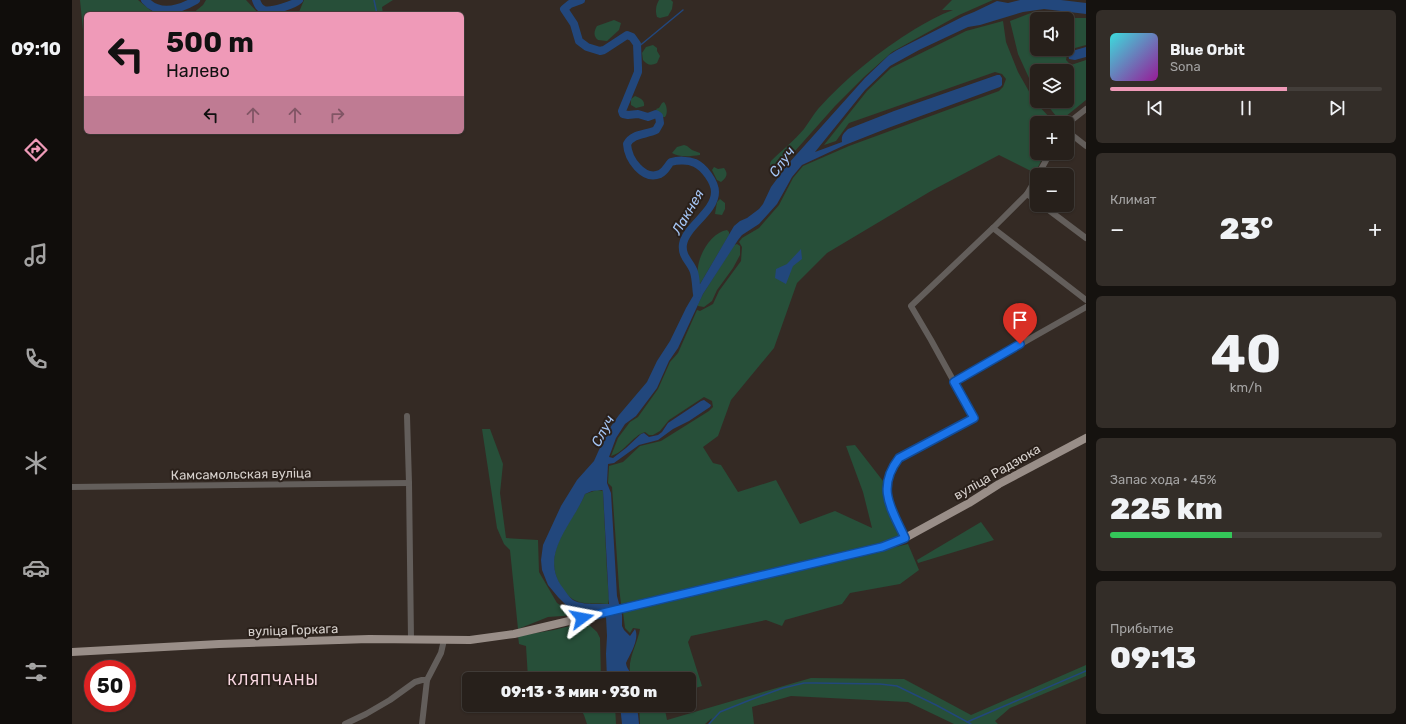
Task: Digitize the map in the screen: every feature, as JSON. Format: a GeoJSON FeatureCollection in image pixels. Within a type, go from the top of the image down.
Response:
{"type":"FeatureCollection","features":[{"type":"Feature","properties":{"kind":"main road","name":"вуліца Радзюка"},"geometry":{"type":"LineString","coordinates":[[644,604],[882,547],[905,538],[969,503],[999,484],[1086,438]]}},
{"type":"Feature","properties":{"kind":"main road","name":"вуліца Горкага"},"geometry":{"type":"LineString","coordinates":[[72,652],[219,644],[369,639],[470,640],[514,634],[644,604]]}},
{"type":"Feature","properties":{"kind":"street"},"geometry":{"type":"LineString","coordinates":[[1074,118],[1086,109]]}},
{"type":"Feature","properties":{"kind":"street"},"geometry":{"type":"LineString","coordinates":[[1074,137],[1086,146]]}},
{"type":"Feature","properties":{"kind":"street"},"geometry":{"type":"LineString","coordinates":[[905,538],[893,513],[886,490],[892,468],[899,458],[974,418],[911,306],[993,228],[1027,194],[1030,189]]}},
{"type":"Feature","properties":{"kind":"street"},"geometry":{"type":"LineString","coordinates":[[1051,212],[1086,238]]}},
{"type":"Feature","properties":{"kind":"street"},"geometry":{"type":"LineString","coordinates":[[993,228],[1086,300]]}},
{"type":"Feature","properties":{"kind":"street"},"geometry":{"type":"LineString","coordinates":[[954,382],[1086,307]]}},
{"type":"Feature","properties":{"kind":"street"},"geometry":{"type":"LineString","coordinates":[[407,416],[411,639]]}},
{"type":"Feature","properties":{"kind":"street","name":"Камсамольская вуліца"},"geometry":{"type":"LineString","coordinates":[[72,487],[409,483]]}},
{"type":"Feature","properties":{"kind":"street"},"geometry":{"type":"LineString","coordinates":[[422,724],[427,680],[441,653],[444,640]]}},
{"type":"Feature","properties":{"kind":"street"},"geometry":{"type":"LineString","coordinates":[[345,724],[390,700],[415,682],[427,680]]}},
{"type":"Feature","properties":{"kind":"green space"},"geometry":{"type":"Polygon","coordinates":[[[80,0],[138,0],[153,12],[84,12],[84,40],[80,0]]]}},
{"type":"Feature","properties":{"kind":"green space"},"geometry":{"type":"Polygon","coordinates":[[[206,0],[246,0],[257,12],[194,12],[203,5],[206,0]]]}},
{"type":"Feature","properties":{"kind":"green space"},"geometry":{"type":"Polygon","coordinates":[[[304,0],[393,0],[382,7],[383,12],[299,12],[304,0]]]}},
{"type":"Feature","properties":{"kind":"green space"},"geometry":{"type":"Polygon","coordinates":[[[659,0],[671,0],[673,2],[672,9],[668,16],[660,18],[657,17],[656,8],[659,0]]]}},
{"type":"Feature","properties":{"kind":"green space"},"geometry":{"type":"Polygon","coordinates":[[[952,0],[993,0],[959,15],[892,52],[835,106],[779,169],[774,170],[772,168],[770,165],[771,161],[804,129],[818,109],[840,87],[876,56],[902,37],[929,21],[953,10],[942,10],[952,0]]]}},
{"type":"Feature","properties":{"kind":"green space"},"geometry":{"type":"Polygon","coordinates":[[[1030,13],[1030,56],[1067,56],[1066,60],[1070,64],[1030,64],[1030,80],[1018,54],[1010,21],[1030,13]]]}},
{"type":"Feature","properties":{"kind":"green space"},"geometry":{"type":"Polygon","coordinates":[[[1074,18],[1086,18],[1086,45],[1074,48],[1074,18]]]}},
{"type":"Feature","properties":{"kind":"green space"},"geometry":{"type":"Polygon","coordinates":[[[614,20],[621,23],[619,30],[607,41],[598,40],[594,33],[597,26],[614,20]]]}},
{"type":"Feature","properties":{"kind":"green space"},"geometry":{"type":"Polygon","coordinates":[[[1003,21],[1006,42],[1018,72],[1030,93],[1030,108],[1041,108],[1048,116],[1030,116],[1030,160],[1042,160],[1038,168],[1030,168],[1030,170],[999,155],[931,191],[827,253],[797,283],[774,348],[731,400],[718,436],[703,447],[713,463],[721,465],[738,492],[776,480],[800,524],[835,511],[872,528],[863,492],[846,446],[855,445],[883,481],[885,503],[900,536],[882,544],[621,604],[612,487],[608,483],[609,466],[623,462],[640,446],[661,441],[709,411],[713,407],[712,401],[704,397],[669,420],[660,431],[653,435],[649,435],[645,432],[640,434],[620,451],[611,456],[618,438],[630,422],[638,417],[658,389],[670,362],[678,353],[697,310],[700,311],[713,304],[719,291],[741,261],[742,247],[739,242],[742,238],[759,228],[779,205],[793,178],[803,166],[849,146],[999,91],[1003,87],[1006,79],[1002,74],[995,72],[849,123],[836,141],[824,145],[867,91],[891,68],[966,31],[1003,21]]]}},
{"type":"Feature","properties":{"kind":"green space"},"geometry":{"type":"Polygon","coordinates":[[[653,45],[657,48],[660,56],[657,63],[649,64],[643,60],[642,53],[646,47],[653,45]]]}},
{"type":"Feature","properties":{"kind":"green space"},"geometry":{"type":"Polygon","coordinates":[[[1086,60],[1086,100],[1066,116],[1056,116],[1050,108],[1074,108],[1074,64],[1086,60]]]}},
{"type":"Feature","properties":{"kind":"green space"},"geometry":{"type":"Polygon","coordinates":[[[635,96],[643,101],[644,106],[636,108],[631,105],[631,99],[635,96]]]}},
{"type":"Feature","properties":{"kind":"green space"},"geometry":{"type":"Polygon","coordinates":[[[664,102],[667,114],[665,117],[662,117],[656,109],[659,108],[664,102]]]}},
{"type":"Feature","properties":{"kind":"green space"},"geometry":{"type":"Polygon","coordinates":[[[684,145],[700,153],[700,155],[682,156],[672,153],[677,147],[684,145]]]}},
{"type":"Feature","properties":{"kind":"green space"},"geometry":{"type":"Polygon","coordinates":[[[714,167],[718,169],[724,168],[726,170],[726,176],[721,182],[717,180],[712,170],[714,167]]]}},
{"type":"Feature","properties":{"kind":"green space"},"geometry":{"type":"Polygon","coordinates":[[[720,199],[725,203],[725,209],[722,215],[715,214],[717,202],[720,199]]]}},
{"type":"Feature","properties":{"kind":"green space"},"geometry":{"type":"Polygon","coordinates":[[[727,230],[729,235],[700,284],[698,268],[703,251],[714,237],[720,232],[727,230]]]}},
{"type":"Feature","properties":{"kind":"green space"},"geometry":{"type":"Polygon","coordinates":[[[737,244],[740,246],[740,255],[733,268],[717,290],[712,301],[704,307],[698,306],[703,294],[734,245],[737,244]]]}},
{"type":"Feature","properties":{"kind":"green space"},"geometry":{"type":"Polygon","coordinates":[[[482,429],[490,429],[503,464],[500,493],[506,538],[538,540],[539,572],[557,603],[576,615],[548,617],[518,629],[510,550],[504,544],[497,528],[482,429]]]}},
{"type":"Feature","properties":{"kind":"green space"},"geometry":{"type":"Polygon","coordinates":[[[597,490],[603,491],[609,599],[608,604],[586,603],[574,600],[564,591],[559,583],[555,571],[554,559],[561,537],[585,494],[597,490]]]}},
{"type":"Feature","properties":{"kind":"green space"},"geometry":{"type":"Polygon","coordinates":[[[981,522],[994,540],[918,563],[917,560],[981,522]]]}},
{"type":"Feature","properties":{"kind":"green space"},"geometry":{"type":"Polygon","coordinates":[[[908,544],[919,570],[900,584],[850,593],[842,604],[785,620],[782,626],[766,620],[691,636],[688,642],[702,686],[696,688],[696,672],[630,672],[630,661],[640,629],[633,628],[630,633],[625,628],[623,612],[908,544]]]}},
{"type":"Feature","properties":{"kind":"green space"},"geometry":{"type":"Polygon","coordinates":[[[586,622],[597,632],[600,638],[601,672],[528,672],[526,646],[519,644],[518,636],[554,630],[586,622]]]}},
{"type":"Feature","properties":{"kind":"green space"},"geometry":{"type":"Polygon","coordinates":[[[1086,665],[1086,676],[1010,708],[995,721],[998,724],[954,724],[908,702],[791,696],[752,707],[754,724],[709,724],[712,718],[705,724],[640,724],[639,712],[665,712],[667,720],[811,678],[904,679],[971,715],[1086,665]]]}},
{"type":"Feature","properties":{"kind":"green space"},"geometry":{"type":"Polygon","coordinates":[[[582,712],[615,712],[616,724],[587,724],[582,712]]]}},
{"type":"Feature","properties":{"kind":"water"},"geometry":{"type":"Polygon","coordinates":[[[1020,0],[1061,0],[1086,3],[1086,14],[1044,9],[1023,12],[980,25],[968,27],[919,50],[890,66],[865,90],[815,152],[842,142],[842,136],[848,129],[894,111],[997,75],[1000,75],[1002,78],[1002,85],[845,145],[802,165],[792,177],[777,204],[759,224],[742,235],[738,240],[703,294],[678,348],[669,361],[657,388],[636,416],[625,424],[616,438],[609,457],[613,458],[641,434],[644,433],[649,437],[658,435],[668,423],[701,401],[704,400],[711,405],[689,421],[673,429],[658,440],[639,445],[614,463],[608,464],[607,483],[611,493],[617,596],[622,615],[622,626],[630,636],[635,629],[636,637],[634,646],[626,663],[631,672],[607,672],[606,617],[595,611],[569,608],[548,585],[542,570],[541,560],[543,545],[561,506],[577,480],[594,461],[607,432],[619,415],[647,382],[657,361],[670,341],[686,308],[734,226],[759,209],[771,187],[788,164],[865,78],[889,55],[964,16],[997,1],[1008,3],[1020,0]],[[592,491],[585,494],[566,528],[556,552],[554,564],[556,576],[563,588],[573,600],[576,602],[590,604],[609,604],[603,491],[592,491]]]}},
{"type":"Feature","properties":{"kind":"water"},"geometry":{"type":"Polygon","coordinates":[[[1086,47],[1086,57],[1075,60],[1069,59],[1068,56],[1074,56],[1074,50],[1086,47]]]}},
{"type":"Feature","properties":{"kind":"water"},"geometry":{"type":"Polygon","coordinates":[[[801,249],[802,259],[793,266],[786,284],[775,278],[776,269],[787,264],[801,249]]]}},
{"type":"Feature","properties":{"kind":"water"},"geometry":{"type":"Polygon","coordinates":[[[621,712],[638,712],[639,724],[622,724],[621,712]]]}},
{"type":"Feature","properties":{"kind":"waterway","name":"Лакнея"},"geometry":{"type":"LineString","coordinates":[[145,0],[156,8],[163,10],[176,9],[196,0]]}},
{"type":"Feature","properties":{"kind":"waterway","name":"Лакнея"},"geometry":{"type":"LineString","coordinates":[[256,0],[258,5],[264,10],[288,6],[299,0]]}},
{"type":"Feature","properties":{"kind":"waterway"},"geometry":{"type":"LineString","coordinates":[[374,0],[377,12]]}},
{"type":"Feature","properties":{"kind":"waterway","name":"Лакнея"},"geometry":{"type":"LineString","coordinates":[[581,0],[570,4],[564,9],[574,24],[579,41],[587,47],[600,51],[627,35],[632,37],[637,44],[638,72],[622,111],[623,114],[638,114],[648,117],[656,114],[659,116],[660,123],[656,130],[636,136],[627,144],[633,162],[642,172],[654,175],[662,173],[671,162],[692,162],[705,171],[715,188],[714,199],[706,212],[689,231],[683,244],[683,252],[693,268],[697,294]]}},
{"type":"Feature","properties":{"kind":"waterway"},"geometry":{"type":"LineString","coordinates":[[637,48],[683,10]]}},
{"type":"Feature","properties":{"kind":"waterway"},"geometry":{"type":"LineString","coordinates":[[967,722],[1086,671]]}},
{"type":"Feature","properties":{"kind":"waterway"},"geometry":{"type":"LineString","coordinates":[[709,724],[720,712],[783,688],[804,683],[880,684],[897,686],[971,724]]}},
{"type":"Feature","properties":{"kind":"district","name":"КЛЯПЧАНЫ"},"geometry":{"type":"Point","coordinates":[273,680]}},
{"type":"Feature","properties":{"kind":"route"},"geometry":{"type":"LineString","coordinates":[[582,618],[882,547],[905,538],[893,513],[886,490],[892,468],[899,458],[974,418],[954,382],[1020,344]]}},
{"type":"Feature","properties":{"kind":"water label","name":"Случ"},"geometry":{"type":"Point","coordinates":[782,162]}},
{"type":"Feature","properties":{"kind":"water label","name":"Случ"},"geometry":{"type":"Point","coordinates":[603,431]}}]}
